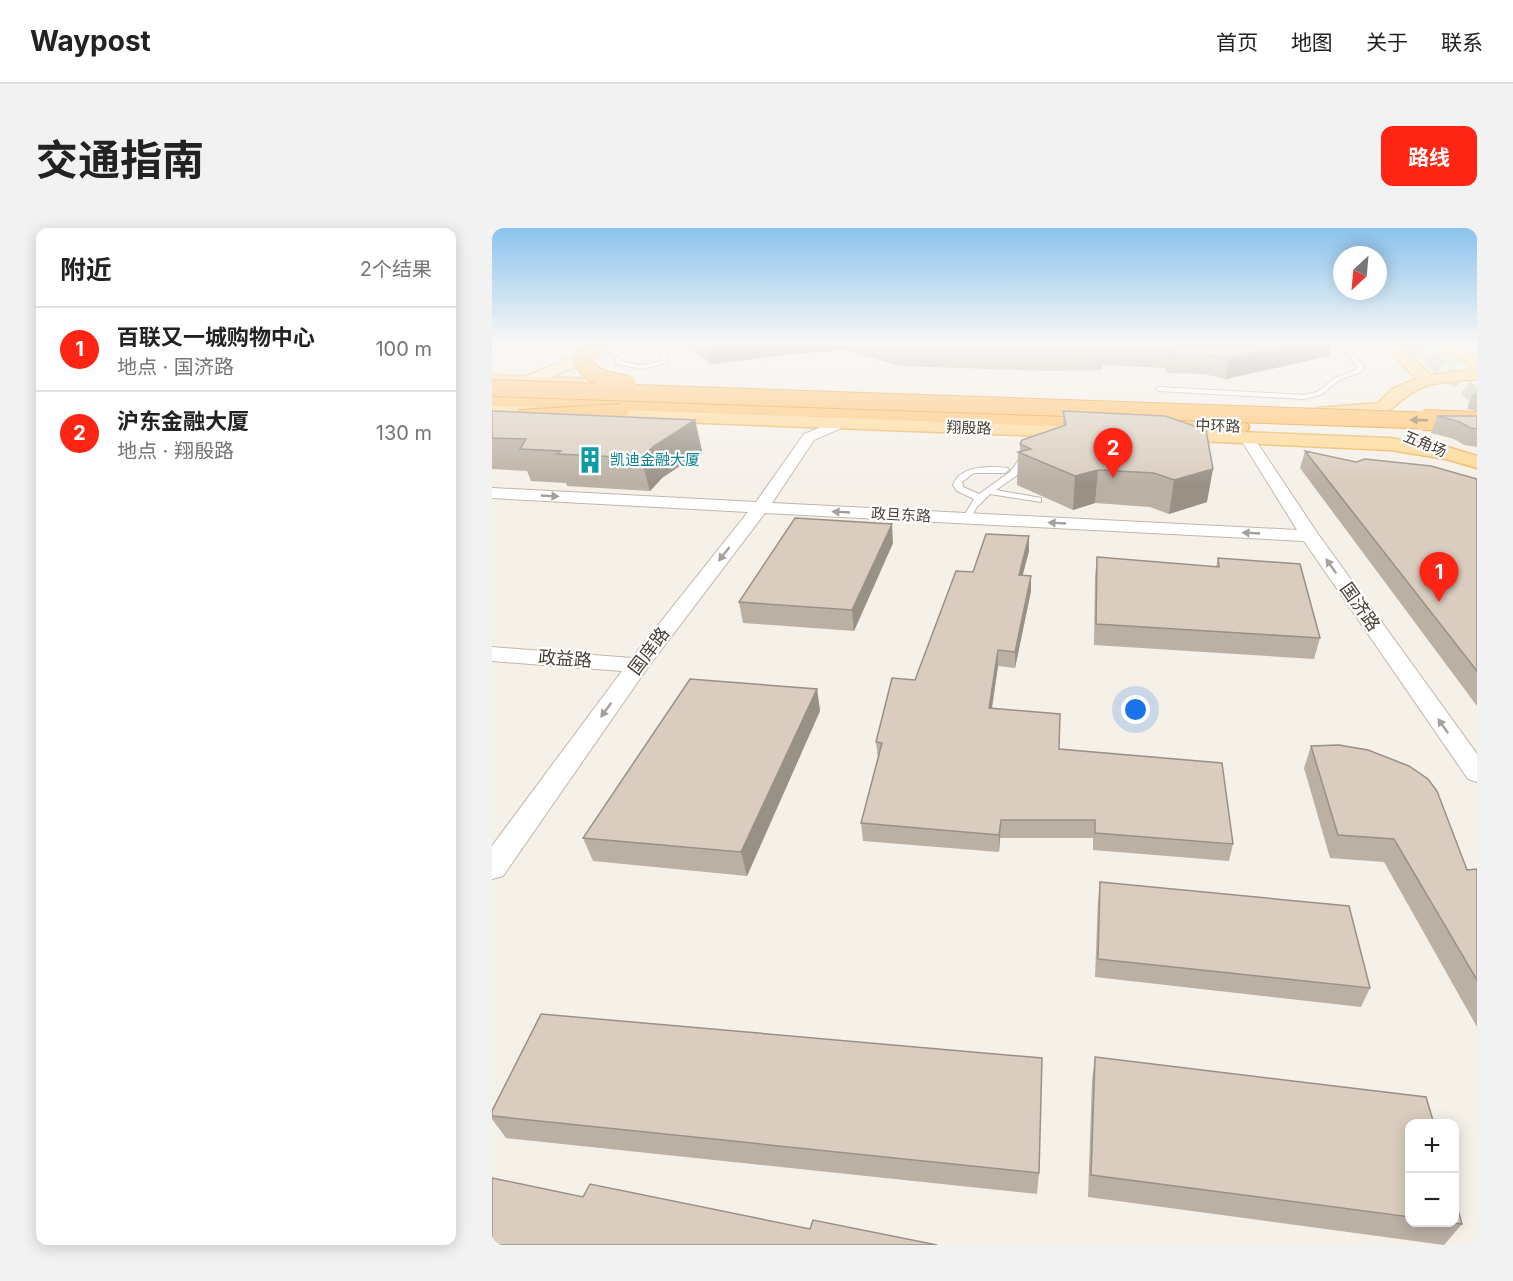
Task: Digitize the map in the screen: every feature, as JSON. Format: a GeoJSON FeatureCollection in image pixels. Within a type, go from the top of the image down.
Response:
{"type":"FeatureCollection","features":[{"type":"Feature","properties":{"kind":"highway","name":"中环路"},"geometry":{"type":"LineString","coordinates":[[612,389],[1240,426],[1477,422]]}},
{"type":"Feature","properties":{"kind":"highway"},"geometry":{"type":"LineString","coordinates":[[669,389],[1240,426]]}},
{"type":"Feature","properties":{"kind":"highway","name":"中环路"},"geometry":{"type":"LineString","coordinates":[[492,398],[1477,436]]}},
{"type":"Feature","properties":{"kind":"highway"},"geometry":{"type":"LineString","coordinates":[[492,421],[624,412],[997,425],[1240,426]]}},
{"type":"Feature","properties":{"kind":"main road","name":"翔殷路"},"geometry":{"type":"LineString","coordinates":[[702,389],[1218,406],[1321,412],[1353,412],[1383,407]]}},
{"type":"Feature","properties":{"kind":"main road"},"geometry":{"type":"LineString","coordinates":[[1383,407],[1398,393],[1406,389]]}},
{"type":"Feature","properties":{"kind":"main road","name":"五角场"},"geometry":{"type":"LineString","coordinates":[[1383,407],[1385,419],[1402,436],[1477,462]]}},
{"type":"Feature","properties":{"kind":"main road","name":"翔殷路"},"geometry":{"type":"LineString","coordinates":[[492,410],[839,424],[1240,426],[1446,453]]}},
{"type":"Feature","properties":{"kind":"street"},"geometry":{"type":"LineString","coordinates":[[783,421],[809,436],[839,424]]}},
{"type":"Feature","properties":{"kind":"street","name":"国济路"},"geometry":{"type":"LineString","coordinates":[[1240,426],[1310,536],[1477,773]]}},
{"type":"Feature","properties":{"kind":"street","name":"国庠路"},"geometry":{"type":"LineString","coordinates":[[492,868],[638,665],[759,508],[809,436]]}},
{"type":"Feature","properties":{"kind":"street","name":"政旦东路"},"geometry":{"type":"LineString","coordinates":[[492,493],[1310,536]]}},
{"type":"Feature","properties":{"kind":"street","name":"政益路"},"geometry":{"type":"LineString","coordinates":[[492,654],[638,665]]}},
{"type":"Feature","properties":{"kind":"lane"},"geometry":{"type":"LineString","coordinates":[[1167,389],[1304,397],[1319,394],[1325,389]]}},
{"type":"Feature","properties":{"kind":"lane"},"geometry":{"type":"LineString","coordinates":[[967,519],[971,505],[1021,468],[1026,456]]}},
{"type":"Feature","properties":{"kind":"lane"},"geometry":{"type":"LineString","coordinates":[[979,498],[960,489],[957,485],[958,480],[972,471],[1005,470]]}},
{"type":"Feature","properties":{"kind":"lane"},"geometry":{"type":"LineString","coordinates":[[988,491],[1038,500]]}},
{"type":"Feature","properties":{"kind":"building"},"geometry":{"type":"Polygon","coordinates":[[[492,411],[695,420],[654,446],[641,458],[557,454],[561,451],[520,449],[526,439],[492,438],[492,411]]]}},
{"type":"Feature","properties":{"kind":"building"},"geometry":{"type":"Polygon","coordinates":[[[1063,411],[1165,416],[1206,430],[1213,469],[1174,480],[1154,473],[1098,470],[1075,476],[1018,452],[1031,449],[1020,444],[1022,440],[1066,425],[1063,411]]]}},
{"type":"Feature","properties":{"kind":"building"},"geometry":{"type":"Polygon","coordinates":[[[1437,416],[1477,416],[1477,429],[1460,422],[1437,416]]]}},
{"type":"Feature","properties":{"kind":"building"},"geometry":{"type":"Polygon","coordinates":[[[1305,451],[1356,462],[1365,459],[1431,466],[1477,479],[1477,671],[1305,451]]]}},
{"type":"Feature","properties":{"kind":"building"},"geometry":{"type":"Polygon","coordinates":[[[795,518],[892,524],[852,610],[739,602],[795,518]]]}},
{"type":"Feature","properties":{"kind":"building"},"geometry":{"type":"Polygon","coordinates":[[[986,534],[1029,536],[1019,575],[1031,576],[1015,652],[998,650],[989,708],[1060,714],[1059,749],[1222,763],[1233,844],[1095,833],[1095,820],[1001,820],[999,835],[861,823],[882,743],[876,742],[892,678],[915,680],[956,571],[973,572],[986,534]]]}},
{"type":"Feature","properties":{"kind":"building"},"geometry":{"type":"Polygon","coordinates":[[[1097,557],[1219,567],[1218,558],[1300,564],[1320,638],[1096,624],[1097,557]]]}},
{"type":"Feature","properties":{"kind":"building"},"geometry":{"type":"Polygon","coordinates":[[[690,679],[817,689],[741,852],[583,838],[690,679]]]}},
{"type":"Feature","properties":{"kind":"building"},"geometry":{"type":"Polygon","coordinates":[[[1339,745],[1368,750],[1409,766],[1428,779],[1437,791],[1467,870],[1477,869],[1477,980],[1394,839],[1338,835],[1311,746],[1339,745]]]}},
{"type":"Feature","properties":{"kind":"building"},"geometry":{"type":"Polygon","coordinates":[[[1100,882],[1349,906],[1370,988],[1098,959],[1100,882]]]}},
{"type":"Feature","properties":{"kind":"building"},"geometry":{"type":"Polygon","coordinates":[[[541,1014],[1042,1058],[1039,1173],[492,1116],[492,1111],[541,1014]]]}},
{"type":"Feature","properties":{"kind":"building"},"geometry":{"type":"Polygon","coordinates":[[[1095,1057],[1426,1097],[1433,1119],[1405,1119],[1405,1216],[1091,1175],[1095,1057]]]}},
{"type":"Feature","properties":{"kind":"building"},"geometry":{"type":"Polygon","coordinates":[[[492,1178],[583,1197],[590,1184],[810,1229],[813,1220],[937,1245],[492,1245],[492,1178]]]}},
{"type":"Feature","properties":{"kind":"tunnel"},"geometry":{"type":"LineString","coordinates":[[1468,389],[1477,397]]}},
{"type":"Feature","properties":{"kind":"place","name":"凯迪金融大厦"},"geometry":{"type":"Point","coordinates":[590,460]}},
{"type":"Feature","properties":{"kind":"place","name":"沪东金融大厦"},"geometry":{"type":"Point","coordinates":[1113,478]}},
{"type":"Feature","properties":{"kind":"place","name":"百联又一城购物中心"},"geometry":{"type":"Point","coordinates":[1439,602]}}]}
